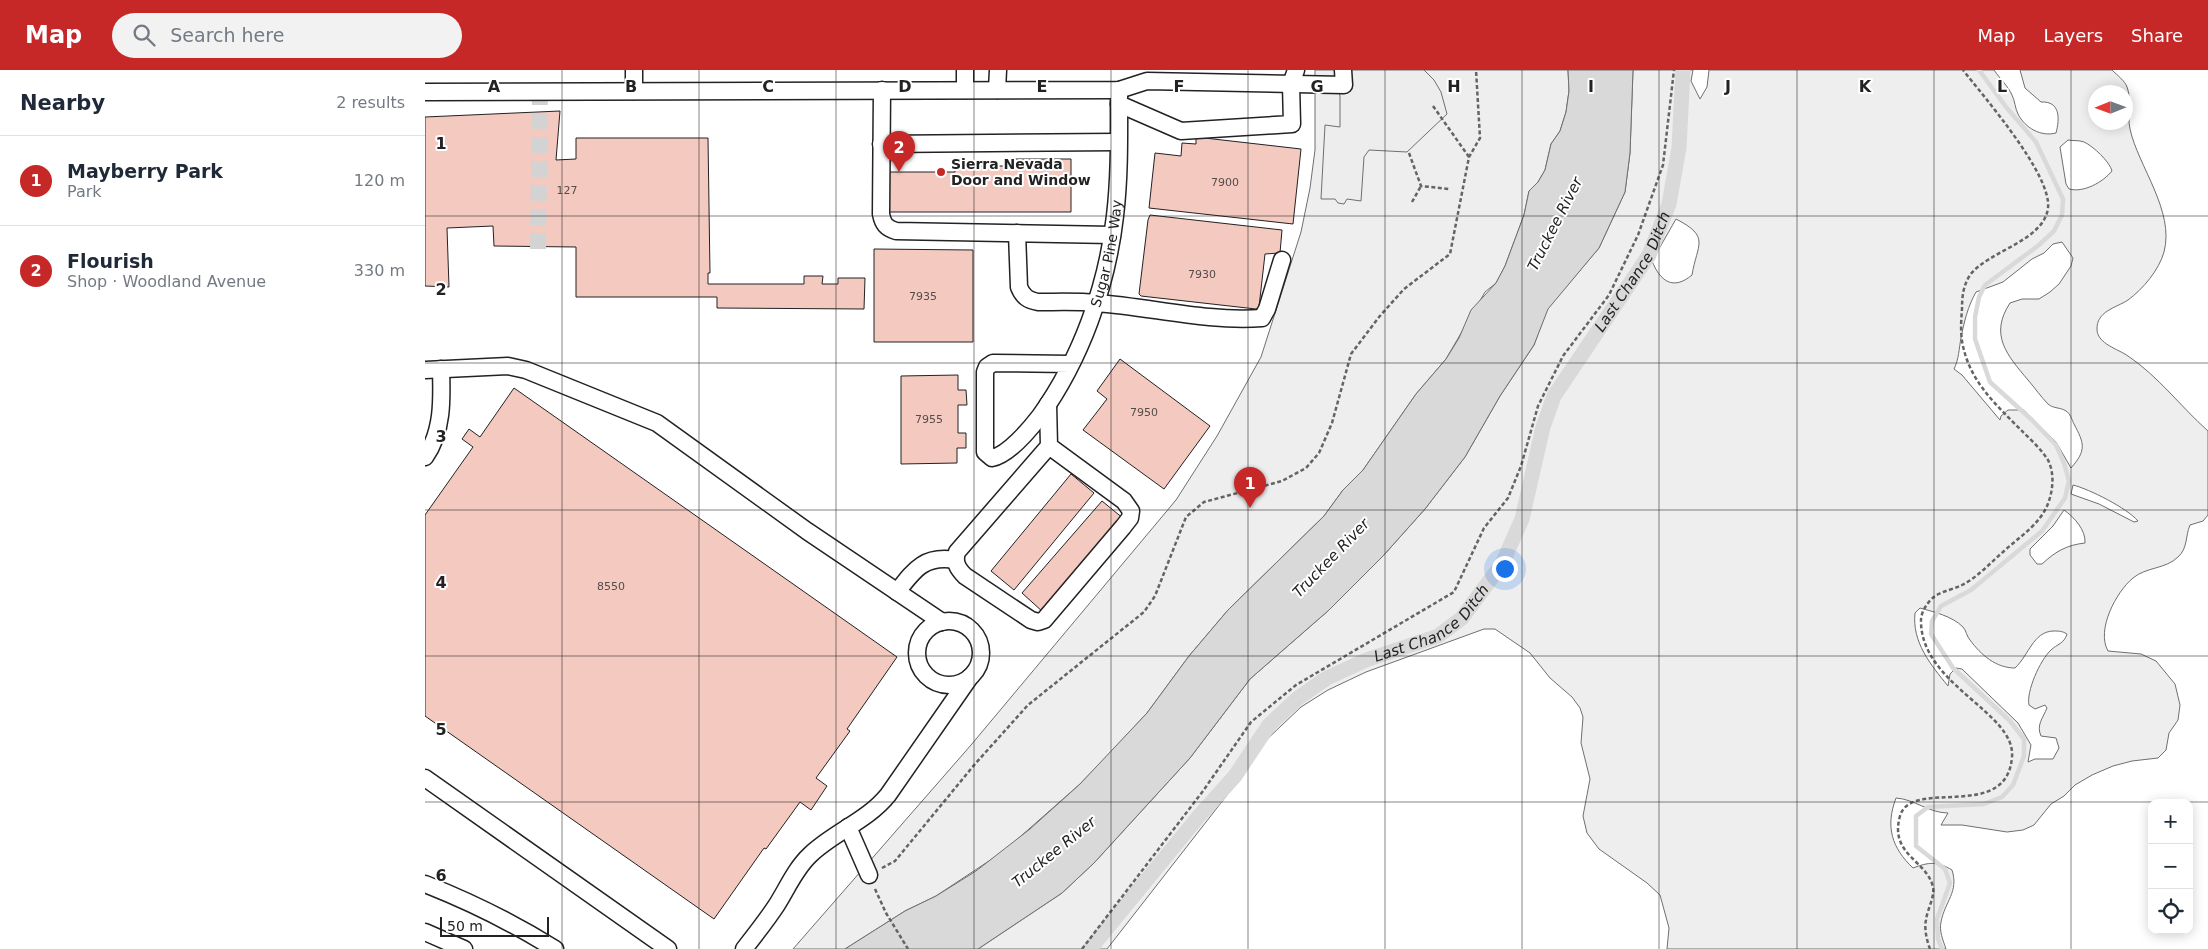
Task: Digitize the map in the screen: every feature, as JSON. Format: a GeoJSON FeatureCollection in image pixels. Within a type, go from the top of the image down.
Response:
{"type":"FeatureCollection","features":[{"type":"Feature","properties":{"kind":"street"},"geometry":{"type":"LineString","coordinates":[[634,70],[634,91]]}},
{"type":"Feature","properties":{"kind":"street"},"geometry":{"type":"LineString","coordinates":[[965,70],[965,90]]}},
{"type":"Feature","properties":{"kind":"street"},"geometry":{"type":"LineString","coordinates":[[997,70],[997,90]]}},
{"type":"Feature","properties":{"kind":"street"},"geometry":{"type":"LineString","coordinates":[[1119,97],[1147,81],[1216,76],[1344,78]]}},
{"type":"Feature","properties":{"kind":"street"},"geometry":{"type":"LineString","coordinates":[[425,92],[997,90],[1119,97],[1181,131],[1293,124],[1294,77]]}},
{"type":"Feature","properties":{"kind":"street"},"geometry":{"type":"LineString","coordinates":[[882,90],[881,214],[883,222],[888,229],[896,231],[1112,234]]}},
{"type":"Feature","properties":{"kind":"street","name":"Sugar Pine Way"},"geometry":{"type":"LineString","coordinates":[[1071,364],[993,364],[987,366],[985,372],[985,452],[992,458],[1000,456],[1032,426],[1048,404],[1071,364],[1096,302],[1108,258],[1112,234],[1118,178],[1119,97]]}},
{"type":"Feature","properties":{"kind":"street"},"geometry":{"type":"LineString","coordinates":[[881,144],[1119,142]]}},
{"type":"Feature","properties":{"kind":"street"},"geometry":{"type":"LineString","coordinates":[[1017,233],[1019,287],[1022,295],[1029,300],[1038,302],[1096,302],[1171,314],[1237,320],[1262,318],[1267,309],[1282,260]]}},
{"type":"Feature","properties":{"kind":"street"},"geometry":{"type":"LineString","coordinates":[[425,457],[437,432],[441,414],[433,370],[508,366],[526,370],[657,423],[807,532],[942,622],[961,624],[975,636],[980,654],[977,667],[889,795],[873,812],[848,827],[809,856],[797,870],[765,922],[744,949]]}},
{"type":"Feature","properties":{"kind":"street"},"geometry":{"type":"LineString","coordinates":[[1048,404],[1049,446],[957,552],[955,560],[965,576],[1031,620],[1038,622],[1044,620],[1130,518],[1130,506],[1049,446]]}},
{"type":"Feature","properties":{"kind":"street"},"geometry":{"type":"LineString","coordinates":[[897,592],[912,573],[932,559],[955,560]]}},
{"type":"Feature","properties":{"kind":"street"},"geometry":{"type":"LineString","coordinates":[[942,622],[928,628],[919,643],[917,654],[922,670],[933,680],[946,685],[959,683],[970,677]]}},
{"type":"Feature","properties":{"kind":"street"},"geometry":{"type":"LineString","coordinates":[[425,778],[668,949]]}},
{"type":"Feature","properties":{"kind":"street"},"geometry":{"type":"LineString","coordinates":[[848,827],[869,875]]}},
{"type":"Feature","properties":{"kind":"street"},"geometry":{"type":"LineString","coordinates":[[425,884],[473,903],[555,949]]}},
{"type":"Feature","properties":{"kind":"street"},"geometry":{"type":"LineString","coordinates":[[425,932],[464,949]]}},
{"type":"Feature","properties":{"kind":"path"},"geometry":{"type":"LineString","coordinates":[[908,949],[887,913],[869,875],[895,861],[975,764],[1028,705],[1144,612],[1155,596],[1186,517],[1204,502],[1282,481],[1306,468],[1319,453],[1332,423],[1351,354],[1379,317],[1404,289],[1450,254],[1469,157],[1480,138],[1476,70]]}},
{"type":"Feature","properties":{"kind":"path"},"geometry":{"type":"LineString","coordinates":[[1082,949],[1203,791],[1251,722],[1296,685],[1454,592],[1484,528],[1508,498],[1521,466],[1538,406],[1563,356],[1609,295],[1638,235],[1663,165],[1674,70]]}},
{"type":"Feature","properties":{"kind":"path"},"geometry":{"type":"LineString","coordinates":[[1931,949],[1925,924],[1934,890],[1930,878],[1902,848],[1899,830],[1900,814],[1907,806],[1924,798],[1966,796],[1996,788],[2006,775],[2012,759],[2012,753],[2007,735],[1997,723],[1952,683],[1932,659],[1923,638],[1920,618],[1925,606],[1935,596],[1962,586],[2031,529],[2046,508],[2053,490],[2049,462],[2037,446],[1986,393],[1971,372],[1963,348],[1961,320],[1963,289],[1971,274],[1988,260],[2034,232],[2044,220],[2049,207],[2044,187],[2020,142],[1963,70]]}},
{"type":"Feature","properties":{"kind":"path"},"geometry":{"type":"LineString","coordinates":[[1433,106],[1469,157]]}},
{"type":"Feature","properties":{"kind":"path"},"geometry":{"type":"LineString","coordinates":[[1409,153],[1421,186],[1412,202]]}},
{"type":"Feature","properties":{"kind":"path"},"geometry":{"type":"LineString","coordinates":[[1421,186],[1449,189]]}},
{"type":"Feature","properties":{"kind":"shaded area"},"geometry":{"type":"Polygon","coordinates":[[[1315,70],[1568,70],[1569,91],[1566,112],[1560,131],[1551,144],[1545,170],[1538,182],[1529,191],[1524,215],[1505,266],[1496,283],[1485,292],[1446,359],[1416,394],[1363,470],[1343,490],[1324,516],[1228,610],[1189,656],[1147,713],[1080,784],[1004,851],[936,896],[905,911],[845,949],[793,949],[971,745],[1176,500],[1217,436],[1261,357],[1301,232],[1315,150],[1315,70]]]}},
{"type":"Feature","properties":{"kind":"shaded area"},"geometry":{"type":"Polygon","coordinates":[[[1335,70],[1424,70],[1434,80],[1441,92],[1447,114],[1407,152],[1369,150],[1364,157],[1361,201],[1347,199],[1344,204],[1338,203],[1335,199],[1321,199],[1325,125],[1340,127],[1340,96],[1335,70]]]}},
{"type":"Feature","properties":{"kind":"shaded area"},"geometry":{"type":"Polygon","coordinates":[[[1633,70],[1693,70],[1691,81],[1700,99],[1707,87],[1709,70],[1994,70],[2013,97],[2021,119],[2029,127],[2045,134],[2056,133],[2057,112],[2052,104],[2041,102],[2025,88],[2020,70],[2112,70],[2123,80],[2126,85],[2088,85],[2088,130],[2130,130],[2160,205],[2166,236],[2162,259],[2150,279],[2128,300],[2103,314],[2098,324],[2098,335],[2109,346],[2139,364],[2208,431],[2208,515],[2203,521],[2190,525],[2185,546],[2178,557],[2168,564],[2138,574],[2127,584],[2114,602],[2104,633],[2108,651],[2141,654],[2156,661],[2175,684],[2180,705],[2178,720],[2169,733],[2166,750],[2158,758],[2132,761],[2113,766],[2092,775],[2075,785],[2064,796],[2051,804],[2034,825],[2023,830],[2007,832],[1962,825],[1941,825],[1948,813],[1934,811],[1896,798],[1891,818],[1891,828],[1895,845],[1900,853],[1913,868],[1933,863],[1952,870],[1954,878],[1953,891],[1941,925],[1946,949],[1667,949],[1669,928],[1660,895],[1647,883],[1599,849],[1587,833],[1583,816],[1590,779],[1581,743],[1583,717],[1580,708],[1572,697],[1550,678],[1530,653],[1495,629],[1484,629],[1366,672],[1328,690],[1301,707],[1261,745],[1231,790],[1107,949],[978,949],[1062,893],[1094,863],[1190,758],[1250,679],[1329,610],[1383,556],[1425,509],[1465,457],[1500,396],[1534,345],[1547,309],[1599,248],[1625,192],[1630,153],[1633,70]],[[2068,140],[2060,147],[2066,184],[2069,189],[2075,190],[2093,186],[2112,171],[2101,155],[2082,141],[2068,140]],[[1676,219],[1652,261],[1659,274],[1668,282],[1673,283],[1685,280],[1692,275],[1699,242],[1698,236],[1687,225],[1676,219]],[[2062,242],[2053,244],[2044,253],[2032,259],[2003,282],[1976,292],[1967,314],[1954,369],[1962,375],[2000,420],[2001,416],[2008,410],[2024,410],[2056,442],[2071,468],[2080,456],[2082,442],[2069,413],[2048,404],[2013,362],[2003,344],[2001,335],[2004,314],[2010,303],[2022,299],[2039,299],[2059,284],[2071,266],[2073,258],[2062,242]],[[2073,485],[2071,494],[2099,504],[2134,522],[2138,521],[2125,510],[2088,490],[2073,485]],[[2064,510],[2053,526],[2030,549],[2030,555],[2037,564],[2042,564],[2062,549],[2085,543],[2084,533],[2079,524],[2064,510]],[[1920,608],[1915,613],[1916,634],[1919,643],[1929,661],[1948,686],[1950,674],[1956,668],[1962,669],[2018,723],[2031,745],[2028,762],[2035,759],[2053,759],[2059,748],[2056,738],[2041,736],[2039,728],[2047,708],[2045,705],[2035,709],[2029,705],[2029,699],[2035,676],[2043,661],[2051,650],[2064,640],[2067,634],[2053,631],[2041,635],[2015,668],[2001,666],[1989,660],[1974,646],[1959,623],[1948,617],[1920,608]]]}},
{"type":"Feature","properties":{"kind":"water","name":"Truckee River"},"geometry":{"type":"Polygon","coordinates":[[[1568,70],[1633,70],[1630,153],[1625,192],[1599,248],[1548,309],[1534,345],[1500,396],[1465,457],[1425,509],[1383,556],[1329,610],[1250,679],[1190,758],[1094,863],[1062,893],[978,949],[845,949],[905,911],[936,896],[976,871],[1030,829],[1080,784],[1147,713],[1189,656],[1228,610],[1324,516],[1343,490],[1363,470],[1416,394],[1446,359],[1459,338],[1471,310],[1496,283],[1505,266],[1524,215],[1529,191],[1538,182],[1545,170],[1551,144],[1560,131],[1566,112],[1569,91],[1568,70]]]}},
{"type":"Feature","properties":{"kind":"building"},"geometry":{"type":"Polygon","coordinates":[[[560,111],[556,160],[576,159],[576,138],[708,138],[710,273],[708,273],[708,284],[804,284],[804,276],[823,276],[822,284],[838,284],[838,278],[865,278],[864,309],[717,308],[717,297],[576,297],[576,247],[494,246],[493,226],[447,228],[449,287],[425,286],[425,117],[560,111]]]}},
{"type":"Feature","properties":{"kind":"building"},"geometry":{"type":"Polygon","coordinates":[[[1196,137],[1301,149],[1293,224],[1149,208],[1155,153],[1181,156],[1182,143],[1196,144],[1196,137]]]}},
{"type":"Feature","properties":{"kind":"building"},"geometry":{"type":"Polygon","coordinates":[[[1005,159],[1071,159],[1071,212],[889,212],[889,172],[955,172],[955,166],[1005,166],[1005,159]]]}},
{"type":"Feature","properties":{"kind":"building"},"geometry":{"type":"Polygon","coordinates":[[[1150,215],[1282,230],[1280,253],[1265,254],[1259,307],[1256,309],[1141,296],[1139,294],[1150,215]]]}},
{"type":"Feature","properties":{"kind":"building"},"geometry":{"type":"Polygon","coordinates":[[[874,249],[973,250],[973,342],[874,342],[874,249]]]}},
{"type":"Feature","properties":{"kind":"building"},"geometry":{"type":"Polygon","coordinates":[[[1120,359],[1210,426],[1164,489],[1083,430],[1107,399],[1097,391],[1120,359]]]}},
{"type":"Feature","properties":{"kind":"building"},"geometry":{"type":"Polygon","coordinates":[[[958,375],[958,390],[966,390],[967,405],[958,405],[958,433],[966,433],[966,448],[957,448],[957,463],[901,464],[901,376],[958,375]]]}},
{"type":"Feature","properties":{"kind":"building"},"geometry":{"type":"Polygon","coordinates":[[[514,388],[897,657],[847,729],[850,731],[816,778],[827,786],[811,810],[800,802],[766,849],[764,848],[714,919],[425,716],[425,515],[473,447],[462,439],[469,429],[480,437],[514,388]]]}},
{"type":"Feature","properties":{"kind":"building"},"geometry":{"type":"Polygon","coordinates":[[[1071,474],[1094,493],[1014,590],[991,571],[1071,474]]]}},
{"type":"Feature","properties":{"kind":"building"},"geometry":{"type":"Polygon","coordinates":[[[1102,501],[1124,519],[1043,612],[1022,593],[1102,501]]]}},
{"type":"Feature","properties":{"kind":"waterway","name":"Last Chance Ditch"},"geometry":{"type":"LineString","coordinates":[[1090,949],[1199,816],[1235,776],[1269,725],[1298,698],[1327,678],[1366,660],[1438,636],[1462,618],[1502,564],[1522,519],[1543,427],[1554,396],[1649,255],[1669,204],[1679,148],[1683,70]]}},
{"type":"Feature","properties":{"kind":"waterway"},"geometry":{"type":"LineString","coordinates":[[1942,949],[1938,939],[1937,919],[1950,883],[1945,869],[1916,846],[1916,816],[1928,807],[1984,804],[2002,797],[2013,785],[2024,756],[2024,739],[2010,721],[1953,668],[1931,634],[1932,621],[1941,606],[1971,590],[2042,531],[2065,498],[2069,481],[2056,445],[2032,420],[1990,382],[1975,339],[1975,317],[1979,297],[1985,285],[2039,245],[2054,231],[2062,215],[2063,199],[2036,142],[2006,107],[1979,70]]}},
{"type":"Feature","properties":{"kind":"tunnel"},"geometry":{"type":"LineString","coordinates":[[538,249],[540,91]]}},
{"type":"Feature","properties":{"kind":"place","name":"Flourish"},"geometry":{"type":"Point","coordinates":[899,172]}},
{"type":"Feature","properties":{"kind":"place","name":"Sierra Nevada Door and Window"},"geometry":{"type":"Point","coordinates":[941,172]}},
{"type":"Feature","properties":{"kind":"place","name":"Mayberry Park"},"geometry":{"type":"Point","coordinates":[1250,508]}}]}
